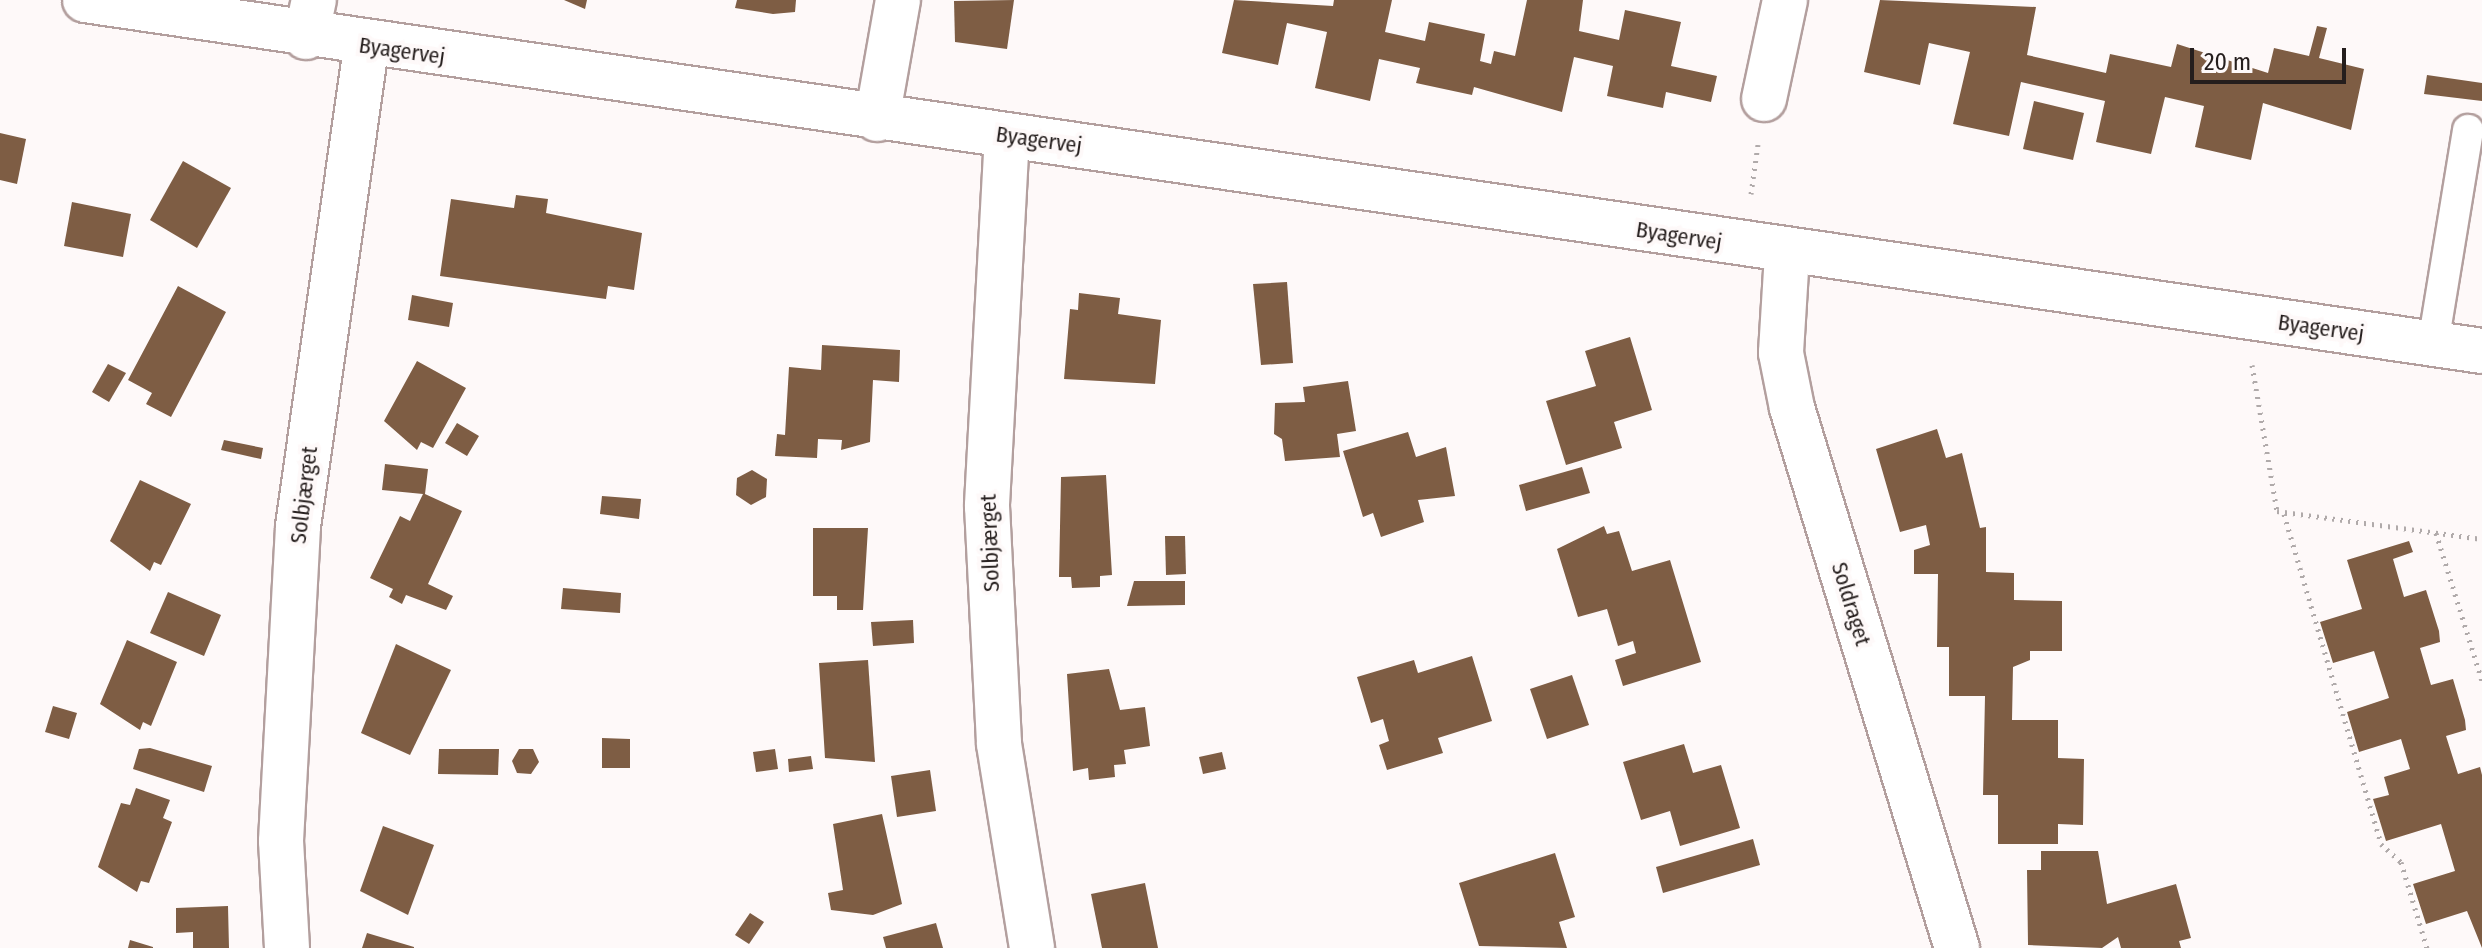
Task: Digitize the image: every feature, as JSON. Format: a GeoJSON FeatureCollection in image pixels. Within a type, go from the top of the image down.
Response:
{"type":"FeatureCollection","features":[{"type":"Feature","properties":{"kind":"street","name":"Byagervej"},"geometry":{"type":"LineString","coordinates":[[85,0],[310,18],[366,46],[1007,135],[1787,254],[2482,351]]}},
{"type":"Feature","properties":{"kind":"street"},"geometry":{"type":"LineString","coordinates":[[877,119],[898,0]]}},
{"type":"Feature","properties":{"kind":"street"},"geometry":{"type":"LineString","coordinates":[[1764,99],[1785,0]]}},
{"type":"Feature","properties":{"kind":"street","name":"Solbjærget"},"geometry":{"type":"LineString","coordinates":[[287,948],[281,841],[298,526],[366,46]]}},
{"type":"Feature","properties":{"kind":"street","name":"Solbjærget"},"geometry":{"type":"LineString","coordinates":[[1007,135],[987,506],[999,744],[1032,948]]}},
{"type":"Feature","properties":{"kind":"street","name":"Soldraget"},"geometry":{"type":"LineString","coordinates":[[1787,254],[1781,353],[1792,408],[1957,948]]}},
{"type":"Feature","properties":{"kind":"lane"},"geometry":{"type":"LineString","coordinates":[[2433,344],[2468,130]]}},
{"type":"Feature","properties":{"kind":"path"},"geometry":{"type":"LineString","coordinates":[[1743,246],[1764,99]]}},
{"type":"Feature","properties":{"kind":"path"},"geometry":{"type":"LineString","coordinates":[[2244,318],[2277,511],[2482,539]]}},
{"type":"Feature","properties":{"kind":"path"},"geometry":{"type":"LineString","coordinates":[[2284,514],[2381,844],[2401,862],[2427,948]]}},
{"type":"Feature","properties":{"kind":"path"},"geometry":{"type":"LineString","coordinates":[[2436,533],[2482,681]]}},
{"type":"Feature","properties":{"kind":"building"},"geometry":{"type":"Polygon","coordinates":[[[564,0],[587,0],[585,9],[564,0]]]}},
{"type":"Feature","properties":{"kind":"building"},"geometry":{"type":"Polygon","coordinates":[[[737,0],[796,0],[795,12],[773,14],[735,8],[737,0]]]}},
{"type":"Feature","properties":{"kind":"building"},"geometry":{"type":"Polygon","coordinates":[[[1014,0],[1007,49],[955,42],[954,1],[1014,0]]]}},
{"type":"Feature","properties":{"kind":"building"},"geometry":{"type":"Polygon","coordinates":[[[1234,0],[1333,6],[1334,0],[1392,0],[1385,32],[1425,41],[1429,22],[1485,34],[1480,61],[1491,64],[1494,51],[1515,56],[1527,0],[1583,0],[1579,31],[1619,40],[1625,10],[1681,22],[1671,66],[1717,76],[1711,102],[1666,92],[1663,108],[1607,96],[1613,66],[1574,57],[1562,112],[1474,87],[1472,95],[1416,83],[1420,68],[1379,59],[1370,101],[1315,88],[1327,32],[1287,23],[1278,65],[1222,53],[1234,0]]]}},
{"type":"Feature","properties":{"kind":"building"},"geometry":{"type":"Polygon","coordinates":[[[1880,0],[2036,7],[2027,55],[2106,73],[2110,54],[2171,67],[2177,44],[2268,73],[2274,48],[2309,56],[2317,26],[2327,28],[2319,58],[2364,69],[2351,130],[2263,103],[2251,160],[2195,147],[2204,106],[2165,97],[2151,154],[2096,142],[2105,101],[2021,82],[2009,136],[1953,124],[1970,52],[1929,43],[1920,85],[1864,72],[1880,0]]]}},
{"type":"Feature","properties":{"kind":"building"},"geometry":{"type":"Polygon","coordinates":[[[2427,75],[2482,83],[2482,101],[2424,94],[2427,75]]]}},
{"type":"Feature","properties":{"kind":"building"},"geometry":{"type":"Polygon","coordinates":[[[2034,101],[2084,113],[2073,160],[2023,149],[2034,101]]]}},
{"type":"Feature","properties":{"kind":"building"},"geometry":{"type":"Polygon","coordinates":[[[0,133],[26,139],[17,184],[0,180],[0,133]]]}},
{"type":"Feature","properties":{"kind":"building"},"geometry":{"type":"Polygon","coordinates":[[[183,161],[231,188],[197,248],[150,220],[183,161]]]}},
{"type":"Feature","properties":{"kind":"building"},"geometry":{"type":"Polygon","coordinates":[[[516,195],[548,199],[546,213],[642,233],[634,290],[608,286],[606,299],[440,276],[451,199],[514,208],[516,195]]]}},
{"type":"Feature","properties":{"kind":"building"},"geometry":{"type":"Polygon","coordinates":[[[72,202],[131,214],[123,257],[64,246],[72,202]]]}},
{"type":"Feature","properties":{"kind":"building"},"geometry":{"type":"Polygon","coordinates":[[[1287,282],[1293,363],[1261,365],[1253,284],[1287,282]]]}},
{"type":"Feature","properties":{"kind":"building"},"geometry":{"type":"Polygon","coordinates":[[[178,286],[226,312],[171,417],[146,404],[152,393],[128,380],[178,286]]]}},
{"type":"Feature","properties":{"kind":"building"},"geometry":{"type":"Polygon","coordinates":[[[1079,293],[1120,298],[1118,314],[1161,320],[1155,384],[1064,379],[1070,309],[1078,310],[1079,293]]]}},
{"type":"Feature","properties":{"kind":"building"},"geometry":{"type":"Polygon","coordinates":[[[412,295],[453,303],[449,327],[408,320],[412,295]]]}},
{"type":"Feature","properties":{"kind":"building"},"geometry":{"type":"Polygon","coordinates":[[[1630,337],[1652,410],[1614,422],[1622,448],[1566,465],[1546,401],[1596,386],[1585,351],[1630,337]]]}},
{"type":"Feature","properties":{"kind":"building"},"geometry":{"type":"Polygon","coordinates":[[[822,345],[900,350],[899,382],[873,380],[870,442],[841,450],[842,440],[818,439],[817,458],[775,456],[777,434],[785,435],[789,367],[821,370],[822,345]]]}},
{"type":"Feature","properties":{"kind":"building"},"geometry":{"type":"Polygon","coordinates":[[[417,361],[466,388],[433,448],[421,442],[417,450],[384,421],[417,361]]]}},
{"type":"Feature","properties":{"kind":"building"},"geometry":{"type":"Polygon","coordinates":[[[108,364],[126,373],[109,402],[92,392],[108,364]]]}},
{"type":"Feature","properties":{"kind":"building"},"geometry":{"type":"Polygon","coordinates":[[[1348,381],[1356,431],[1337,434],[1340,457],[1285,461],[1282,439],[1274,434],[1275,403],[1305,402],[1303,387],[1348,381]]]}},
{"type":"Feature","properties":{"kind":"building"},"geometry":{"type":"Polygon","coordinates":[[[457,423],[479,436],[467,456],[445,443],[457,423]]]}},
{"type":"Feature","properties":{"kind":"building"},"geometry":{"type":"Polygon","coordinates":[[[1937,429],[1946,458],[1962,453],[1980,528],[1986,527],[1986,572],[2014,573],[2014,600],[2062,601],[2062,651],[2030,651],[2030,660],[2013,667],[2012,720],[2058,720],[2058,758],[2084,759],[2083,825],[2058,824],[2058,844],[1998,844],[1998,795],[1983,795],[1985,696],[1949,696],[1949,647],[1937,647],[1938,574],[1914,574],[1914,550],[1930,545],[1926,525],[1900,532],[1876,449],[1937,429]]]}},
{"type":"Feature","properties":{"kind":"building"},"geometry":{"type":"Polygon","coordinates":[[[1408,432],[1416,457],[1446,447],[1455,496],[1418,500],[1424,522],[1381,537],[1373,513],[1363,517],[1343,451],[1408,432]]]}},
{"type":"Feature","properties":{"kind":"building"},"geometry":{"type":"Polygon","coordinates":[[[224,440],[263,448],[261,459],[221,450],[224,440]]]}},
{"type":"Feature","properties":{"kind":"building"},"geometry":{"type":"Polygon","coordinates":[[[385,464],[428,469],[425,494],[462,511],[428,584],[453,596],[446,610],[406,595],[402,604],[389,597],[393,589],[370,578],[400,516],[410,521],[423,494],[382,490],[385,464]]]}},
{"type":"Feature","properties":{"kind":"building"},"geometry":{"type":"Polygon","coordinates":[[[1582,467],[1590,493],[1526,511],[1519,485],[1582,467]]]}},
{"type":"Feature","properties":{"kind":"building"},"geometry":{"type":"Polygon","coordinates":[[[752,470],[767,479],[766,497],[751,505],[736,495],[737,478],[752,470]]]}},
{"type":"Feature","properties":{"kind":"building"},"geometry":{"type":"Polygon","coordinates":[[[1106,475],[1112,575],[1100,576],[1100,587],[1072,588],[1071,577],[1059,577],[1061,477],[1106,475]]]}},
{"type":"Feature","properties":{"kind":"building"},"geometry":{"type":"Polygon","coordinates":[[[140,480],[191,504],[161,565],[154,562],[150,571],[110,541],[140,480]]]}},
{"type":"Feature","properties":{"kind":"building"},"geometry":{"type":"Polygon","coordinates":[[[602,496],[641,499],[639,519],[600,514],[602,496]]]}},
{"type":"Feature","properties":{"kind":"building"},"geometry":{"type":"Polygon","coordinates":[[[1604,526],[1607,534],[1619,531],[1632,571],[1670,560],[1701,662],[1623,686],[1615,660],[1636,653],[1633,641],[1618,646],[1607,609],[1578,617],[1557,549],[1604,526]]]}},
{"type":"Feature","properties":{"kind":"building"},"geometry":{"type":"Polygon","coordinates":[[[813,528],[868,528],[863,610],[837,610],[837,596],[813,596],[813,528]]]}},
{"type":"Feature","properties":{"kind":"building"},"geometry":{"type":"Polygon","coordinates":[[[1165,536],[1185,536],[1186,574],[1166,575],[1165,536]]]}},
{"type":"Feature","properties":{"kind":"building"},"geometry":{"type":"Polygon","coordinates":[[[2409,541],[2413,552],[2393,559],[2404,597],[2426,590],[2439,631],[2440,642],[2420,648],[2431,685],[2453,679],[2465,720],[2466,730],[2446,736],[2458,774],[2480,767],[2482,775],[2482,948],[2467,911],[2426,924],[2413,884],[2455,871],[2441,824],[2386,841],[2373,799],[2389,795],[2384,777],[2410,769],[2401,739],[2359,752],[2347,712],[2389,698],[2374,651],[2333,663],[2320,622],[2362,609],[2347,560],[2409,541]]]}},
{"type":"Feature","properties":{"kind":"building"},"geometry":{"type":"Polygon","coordinates":[[[1134,581],[1185,581],[1185,605],[1127,606],[1134,581]]]}},
{"type":"Feature","properties":{"kind":"building"},"geometry":{"type":"Polygon","coordinates":[[[563,588],[621,593],[620,613],[561,609],[563,588]]]}},
{"type":"Feature","properties":{"kind":"building"},"geometry":{"type":"Polygon","coordinates":[[[168,592],[221,615],[204,656],[150,633],[168,592]]]}},
{"type":"Feature","properties":{"kind":"building"},"geometry":{"type":"Polygon","coordinates":[[[913,620],[914,643],[873,646],[871,622],[913,620]]]}},
{"type":"Feature","properties":{"kind":"building"},"geometry":{"type":"Polygon","coordinates":[[[127,640],[177,662],[151,726],[143,722],[140,730],[100,704],[127,640]]]}},
{"type":"Feature","properties":{"kind":"building"},"geometry":{"type":"Polygon","coordinates":[[[396,644],[451,670],[410,755],[361,733],[396,644]]]}},
{"type":"Feature","properties":{"kind":"building"},"geometry":{"type":"Polygon","coordinates":[[[1472,656],[1492,721],[1438,738],[1443,753],[1387,770],[1379,745],[1389,741],[1383,719],[1371,723],[1357,677],[1414,660],[1418,673],[1472,656]]]}},
{"type":"Feature","properties":{"kind":"building"},"geometry":{"type":"Polygon","coordinates":[[[868,660],[875,762],[825,758],[819,663],[868,660]]]}},
{"type":"Feature","properties":{"kind":"building"},"geometry":{"type":"Polygon","coordinates":[[[1109,669],[1120,710],[1145,707],[1150,746],[1124,750],[1126,764],[1114,765],[1115,777],[1089,780],[1088,768],[1073,771],[1067,674],[1109,669]]]}},
{"type":"Feature","properties":{"kind":"building"},"geometry":{"type":"Polygon","coordinates":[[[1572,675],[1589,725],[1547,739],[1530,689],[1572,675]]]}},
{"type":"Feature","properties":{"kind":"building"},"geometry":{"type":"Polygon","coordinates":[[[53,706],[77,713],[69,739],[45,732],[53,706]]]}},
{"type":"Feature","properties":{"kind":"building"},"geometry":{"type":"Polygon","coordinates":[[[602,738],[630,739],[630,768],[602,768],[602,738]]]}},
{"type":"Feature","properties":{"kind":"building"},"geometry":{"type":"Polygon","coordinates":[[[1684,744],[1693,773],[1721,765],[1740,828],[1680,846],[1670,811],[1641,820],[1623,762],[1684,744]]]}},
{"type":"Feature","properties":{"kind":"building"},"geometry":{"type":"Polygon","coordinates":[[[150,748],[212,766],[204,792],[133,769],[139,749],[150,748]]]}},
{"type":"Feature","properties":{"kind":"building"},"geometry":{"type":"Polygon","coordinates":[[[439,749],[499,749],[498,775],[438,774],[439,749]]]}},
{"type":"Feature","properties":{"kind":"building"},"geometry":{"type":"Polygon","coordinates":[[[519,749],[533,749],[539,762],[531,774],[517,773],[512,761],[519,749]]]}},
{"type":"Feature","properties":{"kind":"building"},"geometry":{"type":"Polygon","coordinates":[[[775,749],[778,769],[756,772],[753,752],[775,749]]]}},
{"type":"Feature","properties":{"kind":"building"},"geometry":{"type":"Polygon","coordinates":[[[1222,752],[1226,769],[1203,774],[1199,757],[1222,752]]]}},
{"type":"Feature","properties":{"kind":"building"},"geometry":{"type":"Polygon","coordinates":[[[811,756],[813,769],[789,772],[788,759],[811,756]]]}},
{"type":"Feature","properties":{"kind":"building"},"geometry":{"type":"Polygon","coordinates":[[[930,770],[936,811],[897,817],[891,776],[930,770]]]}},
{"type":"Feature","properties":{"kind":"building"},"geometry":{"type":"Polygon","coordinates":[[[136,788],[170,800],[163,818],[172,822],[149,883],[141,881],[137,892],[98,867],[121,803],[130,805],[136,788]]]}},
{"type":"Feature","properties":{"kind":"building"},"geometry":{"type":"Polygon","coordinates":[[[882,814],[902,904],[873,915],[831,910],[828,893],[843,890],[833,824],[882,814]]]}},
{"type":"Feature","properties":{"kind":"building"},"geometry":{"type":"Polygon","coordinates":[[[383,826],[434,845],[408,915],[360,891],[383,826]]]}},
{"type":"Feature","properties":{"kind":"building"},"geometry":{"type":"Polygon","coordinates":[[[1753,839],[1760,865],[1663,893],[1656,867],[1753,839]]]}},
{"type":"Feature","properties":{"kind":"building"},"geometry":{"type":"Polygon","coordinates":[[[2041,851],[2098,851],[2107,904],[2176,884],[2191,938],[2179,941],[2181,948],[2121,948],[2118,937],[2102,948],[2028,945],[2027,870],[2041,870],[2041,851]]]}},
{"type":"Feature","properties":{"kind":"building"},"geometry":{"type":"Polygon","coordinates":[[[1555,853],[1575,917],[1559,922],[1567,948],[1479,946],[1459,883],[1555,853]]]}},
{"type":"Feature","properties":{"kind":"building"},"geometry":{"type":"Polygon","coordinates":[[[1145,883],[1158,948],[1102,948],[1091,894],[1145,883]]]}},
{"type":"Feature","properties":{"kind":"building"},"geometry":{"type":"Polygon","coordinates":[[[228,906],[229,948],[193,948],[193,932],[176,933],[176,908],[228,906]]]}},
{"type":"Feature","properties":{"kind":"building"},"geometry":{"type":"Polygon","coordinates":[[[750,913],[764,922],[749,944],[735,935],[750,913]]]}},
{"type":"Feature","properties":{"kind":"building"},"geometry":{"type":"Polygon","coordinates":[[[936,923],[943,948],[886,948],[883,937],[936,923]]]}},
{"type":"Feature","properties":{"kind":"building"},"geometry":{"type":"Polygon","coordinates":[[[367,933],[414,947],[414,948],[362,948],[367,933]]]}},
{"type":"Feature","properties":{"kind":"building"},"geometry":{"type":"Polygon","coordinates":[[[130,940],[153,947],[153,948],[128,948],[130,940]]]}}]}
